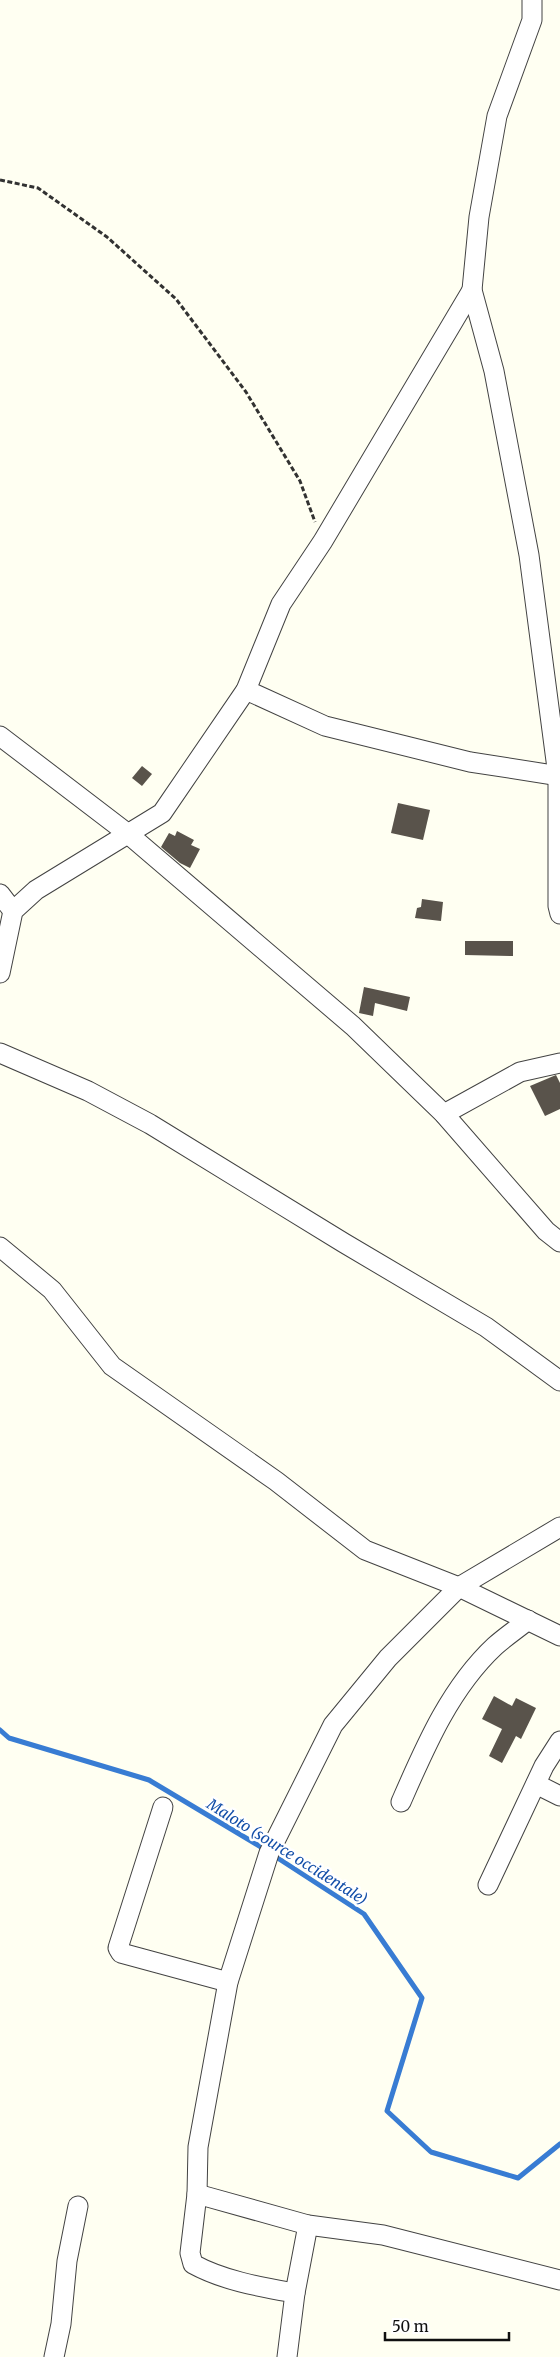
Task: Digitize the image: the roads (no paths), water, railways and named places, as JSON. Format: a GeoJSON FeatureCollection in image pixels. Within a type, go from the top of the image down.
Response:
{"type":"FeatureCollection","features":[{"type":"Feature","properties":{"kind":"street"},"geometry":{"type":"LineString","coordinates":[[532,0],[532,20],[497,116],[478,217],[472,290],[494,371],[529,555],[559,776],[558,906],[560,914]]}},
{"type":"Feature","properties":{"kind":"street"},"geometry":{"type":"LineString","coordinates":[[0,973],[13,911],[36,890],[162,813],[246,690],[281,604],[323,541],[472,290]]}},
{"type":"Feature","properties":{"kind":"street"},"geometry":{"type":"LineString","coordinates":[[246,690],[325,726],[470,762],[559,776]]}},
{"type":"Feature","properties":{"kind":"street"},"geometry":{"type":"LineString","coordinates":[[0,736],[127,833],[353,1026],[444,1114],[546,1231],[560,1242]]}},
{"type":"Feature","properties":{"kind":"street"},"geometry":{"type":"LineString","coordinates":[[0,894],[13,911]]}},
{"type":"Feature","properties":{"kind":"street"},"geometry":{"type":"LineString","coordinates":[[0,1053],[88,1091],[150,1124],[344,1243],[486,1327],[560,1380]]}},
{"type":"Feature","properties":{"kind":"street"},"geometry":{"type":"LineString","coordinates":[[444,1114],[520,1072],[560,1064]]}},
{"type":"Feature","properties":{"kind":"street"},"geometry":{"type":"LineString","coordinates":[[0,1247],[52,1290],[112,1366],[276,1481],[364,1550],[459,1587],[560,1636]]}},
{"type":"Feature","properties":{"kind":"street"},"geometry":{"type":"LineString","coordinates":[[295,2293],[206,2272],[193,2264],[190,2253],[190,2237],[197,2194],[198,2147],[228,1982],[270,1853],[333,1725],[388,1658],[459,1587],[560,1527]]}},
{"type":"Feature","properties":{"kind":"street"},"geometry":{"type":"LineString","coordinates":[[401,1802],[428,1741],[447,1706],[495,1646],[528,1620]]}},
{"type":"Feature","properties":{"kind":"street"},"geometry":{"type":"LineString","coordinates":[[488,1885],[536,1784],[560,1741]]}},
{"type":"Feature","properties":{"kind":"street"},"geometry":{"type":"LineString","coordinates":[[536,1784],[560,1796]]}},
{"type":"Feature","properties":{"kind":"street"},"geometry":{"type":"LineString","coordinates":[[163,1807],[118,1948],[121,1952],[228,1982]]}},
{"type":"Feature","properties":{"kind":"street"},"geometry":{"type":"LineString","coordinates":[[197,2194],[308,2225],[383,2235],[560,2280]]}},
{"type":"Feature","properties":{"kind":"street"},"geometry":{"type":"LineString","coordinates":[[54,2357],[61,2324],[67,2261],[78,2206]]}},
{"type":"Feature","properties":{"kind":"street"},"geometry":{"type":"LineString","coordinates":[[287,2357],[295,2293],[308,2225]]}},
{"type":"Feature","properties":{"kind":"waterway","name":"Maloto (source occidentale)"},"geometry":{"type":"LineString","coordinates":[[0,1730],[9,1738],[149,1780],[266,1850]]}},
{"type":"Feature","properties":{"kind":"waterway","name":"Maloto (source occidentale)"},"geometry":{"type":"LineString","coordinates":[[273,1855],[364,1914],[422,1998],[387,2111],[431,2152],[518,2178],[560,2144]]}}]}
